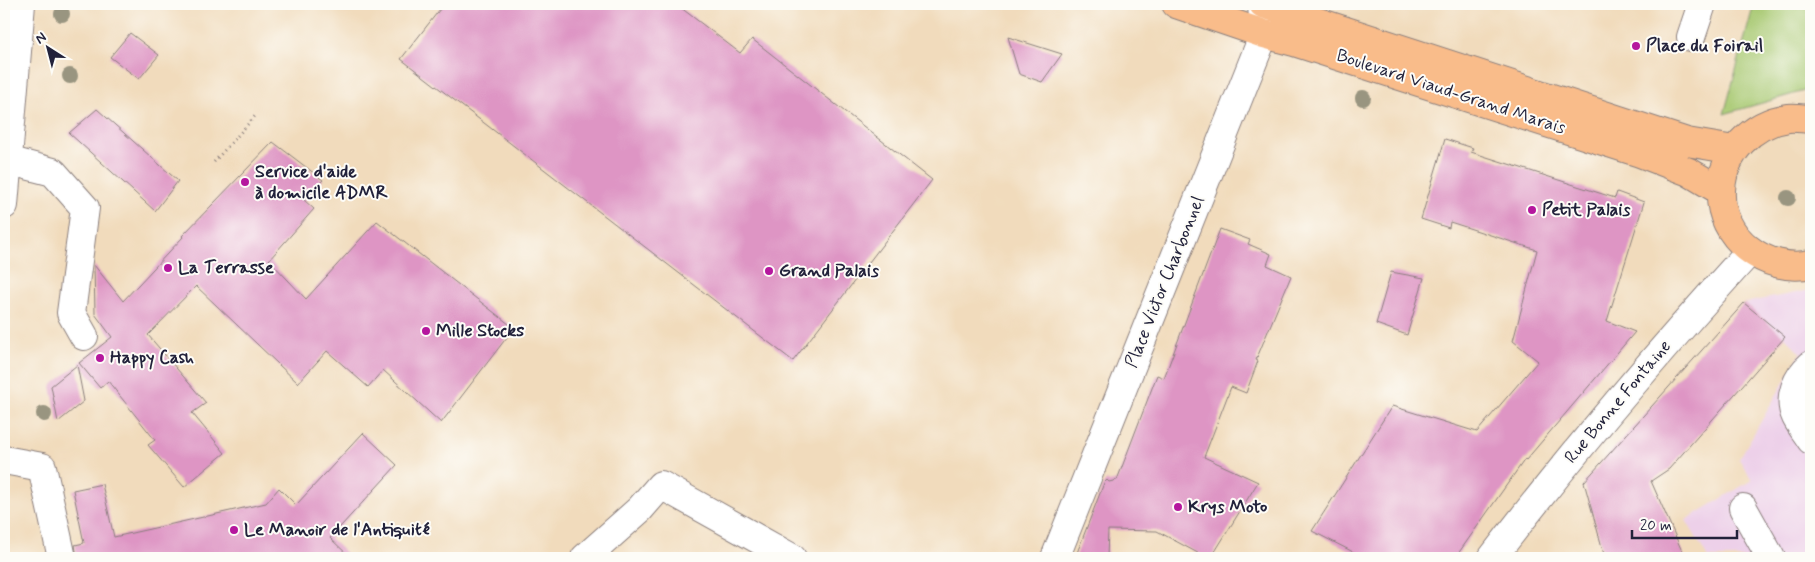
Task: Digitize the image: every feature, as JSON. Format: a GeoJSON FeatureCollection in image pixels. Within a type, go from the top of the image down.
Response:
{"type":"FeatureCollection","features":[{"type":"Feature","properties":{"kind":"main road","name":"Boulevard Viaud-Grand Marais"},"geometry":{"type":"LineString","coordinates":[[1176,4],[1264,34],[1640,153],[1689,172],[1721,192]]}},
{"type":"Feature","properties":{"kind":"main road","name":"Boulevard Viaud-Grand Marais"},"geometry":{"type":"LineString","coordinates":[[1263,4],[1687,142],[1734,150]]}},
{"type":"Feature","properties":{"kind":"main road"},"geometry":{"type":"LineString","coordinates":[[1811,119],[1789,118],[1768,123],[1749,134],[1734,150],[1724,170],[1721,192],[1724,214],[1734,234],[1750,251],[1768,261],[1788,266],[1811,264]]}},
{"type":"Feature","properties":{"kind":"street"},"geometry":{"type":"LineString","coordinates":[[4,205],[9,78],[21,4]]}},
{"type":"Feature","properties":{"kind":"street","name":"Place Victor Charbonnel"},"geometry":{"type":"LineString","coordinates":[[1055,558],[1264,34],[1263,4]]}},
{"type":"Feature","properties":{"kind":"street"},"geometry":{"type":"LineString","coordinates":[[1691,37],[1702,4]]}},
{"type":"Feature","properties":{"kind":"street"},"geometry":{"type":"LineString","coordinates":[[7,160],[53,172],[85,208],[71,313],[84,336]]}},
{"type":"Feature","properties":{"kind":"street","name":"Rue Bonne Fontaine"},"geometry":{"type":"LineString","coordinates":[[1492,558],[1554,477],[1695,312],[1750,251]]}},
{"type":"Feature","properties":{"kind":"street"},"geometry":{"type":"LineString","coordinates":[[1811,365],[1803,372],[1792,394],[1795,415],[1811,440]]}},
{"type":"Feature","properties":{"kind":"street"},"geometry":{"type":"LineString","coordinates":[[4,460],[42,467],[62,558]]}},
{"type":"Feature","properties":{"kind":"street"},"geometry":{"type":"LineString","coordinates":[[585,558],[640,510],[661,485],[792,558]]}},
{"type":"Feature","properties":{"kind":"street"},"geometry":{"type":"LineString","coordinates":[[1743,508],[1771,558]]}},
{"type":"Feature","properties":{"kind":"path"},"geometry":{"type":"LineString","coordinates":[[214,162],[256,115]]}},
{"type":"Feature","properties":{"kind":"shaded area"},"geometry":{"type":"Polygon","coordinates":[[[1811,290],[1811,558],[1708,558],[1686,520],[1752,480],[1739,459],[1801,353],[1744,303],[1811,290]]]}},
{"type":"Feature","properties":{"kind":"green space"},"geometry":{"type":"Polygon","coordinates":[[[1754,4],[1803,4],[1811,9],[1811,89],[1724,114],[1754,4]]]}},
{"type":"Feature","properties":{"kind":"building","name":"Grand Palais"},"geometry":{"type":"Polygon","coordinates":[[[444,4],[676,4],[740,53],[752,39],[932,180],[793,361],[401,59],[444,4]]]}},
{"type":"Feature","properties":{"kind":"building"},"geometry":{"type":"Polygon","coordinates":[[[130,33],[159,55],[139,79],[110,57],[130,33]]]}},
{"type":"Feature","properties":{"kind":"building"},"geometry":{"type":"Polygon","coordinates":[[[1008,37],[1062,54],[1042,82],[1019,74],[1008,37]]]}},
{"type":"Feature","properties":{"kind":"building"},"geometry":{"type":"Polygon","coordinates":[[[97,109],[178,181],[155,211],[69,133],[97,109]]]}},
{"type":"Feature","properties":{"kind":"building"},"geometry":{"type":"Polygon","coordinates":[[[1445,139],[1473,148],[1471,152],[1615,198],[1617,192],[1644,202],[1607,321],[1635,332],[1525,459],[1455,558],[1365,558],[1312,531],[1392,406],[1477,432],[1538,361],[1513,341],[1537,250],[1450,222],[1449,228],[1421,219],[1445,139]]]}},
{"type":"Feature","properties":{"kind":"building"},"geometry":{"type":"Polygon","coordinates":[[[273,142],[323,180],[304,200],[314,209],[269,260],[306,299],[377,221],[514,328],[441,423],[383,370],[368,387],[327,351],[298,383],[196,286],[148,335],[206,403],[192,413],[225,453],[184,487],[148,445],[155,440],[108,381],[100,388],[79,363],[112,337],[95,314],[94,265],[123,301],[182,236],[273,142]]]}},
{"type":"Feature","properties":{"kind":"building"},"geometry":{"type":"Polygon","coordinates":[[[1220,229],[1250,240],[1248,244],[1271,254],[1267,265],[1291,276],[1256,360],[1258,361],[1246,393],[1231,387],[1204,457],[1258,482],[1211,558],[1207,558],[1157,531],[1108,530],[1107,558],[1075,558],[1104,483],[1107,480],[1109,482],[1117,480],[1157,375],[1164,378],[1220,229]]]}},
{"type":"Feature","properties":{"kind":"building"},"geometry":{"type":"Polygon","coordinates":[[[1391,272],[1424,278],[1407,335],[1376,324],[1391,272]]]}},
{"type":"Feature","properties":{"kind":"building"},"geometry":{"type":"Polygon","coordinates":[[[1744,303],[1785,337],[1669,469],[1651,481],[1685,558],[1605,558],[1584,482],[1744,303]]]}},
{"type":"Feature","properties":{"kind":"building"},"geometry":{"type":"Polygon","coordinates":[[[77,365],[84,401],[58,422],[51,386],[77,365]]]}},
{"type":"Feature","properties":{"kind":"building"},"geometry":{"type":"Polygon","coordinates":[[[363,433],[397,465],[330,538],[351,558],[77,558],[75,545],[84,543],[73,490],[102,484],[114,537],[266,503],[279,488],[296,505],[363,433]]]}},
{"type":"Feature","properties":{"kind":"place","name":"Place du Foirail"},"geometry":{"type":"Point","coordinates":[1636,46]}},
{"type":"Feature","properties":{"kind":"place","name":"Service d'aide à domicile ADMR"},"geometry":{"type":"Point","coordinates":[245,182]}},
{"type":"Feature","properties":{"kind":"place","name":"Petit Palais"},"geometry":{"type":"Point","coordinates":[1532,210]}},
{"type":"Feature","properties":{"kind":"place","name":"La Terrasse"},"geometry":{"type":"Point","coordinates":[168,268]}},
{"type":"Feature","properties":{"kind":"place","name":"Grand Palais"},"geometry":{"type":"Point","coordinates":[769,271]}},
{"type":"Feature","properties":{"kind":"place","name":"Mille Stocks"},"geometry":{"type":"Point","coordinates":[426,331]}},
{"type":"Feature","properties":{"kind":"place","name":"Happy Cash"},"geometry":{"type":"Point","coordinates":[100,358]}},
{"type":"Feature","properties":{"kind":"place","name":"Krys Moto"},"geometry":{"type":"Point","coordinates":[1178,507]}},
{"type":"Feature","properties":{"kind":"place","name":"Le Manoir de l'Antiquité"},"geometry":{"type":"Point","coordinates":[234,530]}}]}
